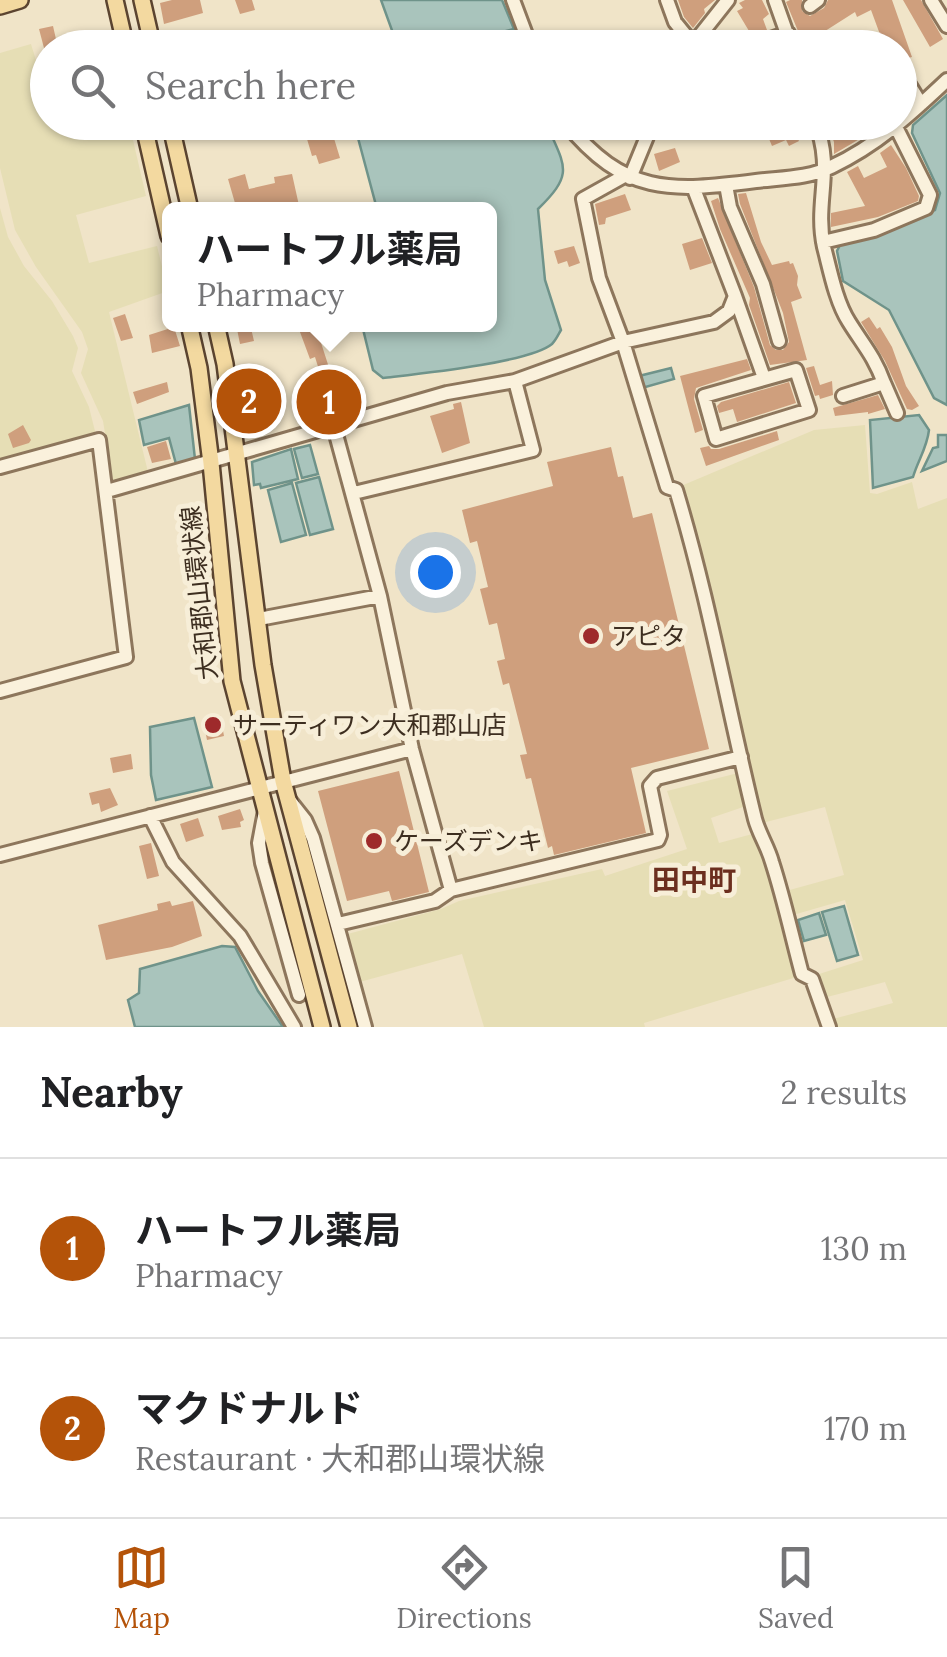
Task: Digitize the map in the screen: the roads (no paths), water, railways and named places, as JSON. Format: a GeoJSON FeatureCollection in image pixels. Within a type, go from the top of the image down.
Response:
{"type":"FeatureCollection","features":[{"type":"Feature","properties":{"kind":"main road"},"geometry":{"type":"LineString","coordinates":[[0,6],[20,0]]}},
{"type":"Feature","properties":{"kind":"main road"},"geometry":{"type":"LineString","coordinates":[[115,0],[122,30]]}},
{"type":"Feature","properties":{"kind":"main road"},"geometry":{"type":"LineString","coordinates":[[142,0],[149,30]]}},
{"type":"Feature","properties":{"kind":"main road"},"geometry":{"type":"LineString","coordinates":[[147,140],[162,205]]}},
{"type":"Feature","properties":{"kind":"main road"},"geometry":{"type":"LineString","coordinates":[[174,140],[188,202]]}},
{"type":"Feature","properties":{"kind":"main road","name":"大和郡山環状線"},"geometry":{"type":"LineString","coordinates":[[191,332],[212,463],[232,681],[322,1027]]}},
{"type":"Feature","properties":{"kind":"main road"},"geometry":{"type":"LineString","coordinates":[[218,332],[263,665],[283,781],[349,1027]]}},
{"type":"Feature","properties":{"kind":"street"},"geometry":{"type":"LineString","coordinates":[[512,0],[524,30]]}},
{"type":"Feature","properties":{"kind":"street"},"geometry":{"type":"LineString","coordinates":[[667,0],[681,30]]}},
{"type":"Feature","properties":{"kind":"street"},"geometry":{"type":"LineString","coordinates":[[703,30],[728,0]]}},
{"type":"Feature","properties":{"kind":"street"},"geometry":{"type":"LineString","coordinates":[[775,0],[786,30]]}},
{"type":"Feature","properties":{"kind":"street"},"geometry":{"type":"LineString","coordinates":[[931,0],[947,26]]}},
{"type":"Feature","properties":{"kind":"street"},"geometry":{"type":"LineString","coordinates":[[917,108],[947,80]]}},
{"type":"Feature","properties":{"kind":"street"},"geometry":{"type":"LineString","coordinates":[[917,96],[922,104]]}},
{"type":"Feature","properties":{"kind":"street"},"geometry":{"type":"LineString","coordinates":[[580,140],[595,156],[628,176],[650,185],[694,189],[826,170],[875,140]]}},
{"type":"Feature","properties":{"kind":"street"},"geometry":{"type":"LineString","coordinates":[[645,140],[628,176],[583,199],[599,278],[623,342],[667,488],[676,490],[695,551],[757,825],[772,858],[802,974],[812,979],[828,1027]]}},
{"type":"Feature","properties":{"kind":"street"},"geometry":{"type":"LineString","coordinates":[[820,140],[826,170],[821,213],[823,242],[846,319],[874,355],[897,413]]}},
{"type":"Feature","properties":{"kind":"street"},"geometry":{"type":"LineString","coordinates":[[823,242],[874,230],[926,208],[930,194],[903,140]]}},
{"type":"Feature","properties":{"kind":"street"},"geometry":{"type":"LineString","coordinates":[[726,185],[730,207],[763,284],[779,341]]}},
{"type":"Feature","properties":{"kind":"street"},"geometry":{"type":"LineString","coordinates":[[694,189],[764,378]]}},
{"type":"Feature","properties":{"kind":"street"},"geometry":{"type":"LineString","coordinates":[[106,491],[447,393],[515,381],[623,342],[708,324],[725,315],[735,296]]}},
{"type":"Feature","properties":{"kind":"street"},"geometry":{"type":"LineString","coordinates":[[725,315],[746,327]]}},
{"type":"Feature","properties":{"kind":"street"},"geometry":{"type":"LineString","coordinates":[[796,370],[809,410],[716,439],[704,396],[764,378],[796,370]]}},
{"type":"Feature","properties":{"kind":"street"},"geometry":{"type":"LineString","coordinates":[[354,493],[533,450],[515,381]]}},
{"type":"Feature","properties":{"kind":"street"},"geometry":{"type":"LineString","coordinates":[[843,396],[884,383]]}},
{"type":"Feature","properties":{"kind":"street"},"geometry":{"type":"LineString","coordinates":[[334,427],[380,596],[412,749],[452,890]]}},
{"type":"Feature","properties":{"kind":"street"},"geometry":{"type":"LineString","coordinates":[[0,467],[99,440],[126,657],[0,691]]}},
{"type":"Feature","properties":{"kind":"street"},"geometry":{"type":"LineString","coordinates":[[259,619],[380,596]]}},
{"type":"Feature","properties":{"kind":"street"},"geometry":{"type":"LineString","coordinates":[[0,855],[412,749]]}},
{"type":"Feature","properties":{"kind":"street"},"geometry":{"type":"LineString","coordinates":[[338,924],[435,901],[452,890],[658,840],[650,786],[657,778],[741,757]]}},
{"type":"Feature","properties":{"kind":"street"},"geometry":{"type":"LineString","coordinates":[[288,799],[313,838],[364,1027]]}},
{"type":"Feature","properties":{"kind":"street"},"geometry":{"type":"LineString","coordinates":[[265,812],[259,842],[262,863],[298,995]]}},
{"type":"Feature","properties":{"kind":"street"},"geometry":{"type":"LineString","coordinates":[[150,816],[173,862],[240,936],[294,1027]]}},
{"type":"Feature","properties":{"kind":"water"},"geometry":{"type":"Polygon","coordinates":[[[381,0],[502,0],[514,29],[510,30],[392,30],[381,0]]]}},
{"type":"Feature","properties":{"kind":"water"},"geometry":{"type":"Polygon","coordinates":[[[947,95],[947,405],[934,398],[889,310],[843,281],[837,251],[841,243],[935,210],[940,193],[915,140],[917,121],[947,95]]]}},
{"type":"Feature","properties":{"kind":"water"},"geometry":{"type":"Polygon","coordinates":[[[359,140],[554,140],[562,160],[562,178],[538,209],[545,280],[561,330],[552,344],[521,357],[445,370],[383,378],[373,370],[364,332],[497,332],[497,202],[375,202],[359,140]]]}},
{"type":"Feature","properties":{"kind":"water"},"geometry":{"type":"Polygon","coordinates":[[[671,368],[674,379],[642,388],[639,376],[671,368]]]}},
{"type":"Feature","properties":{"kind":"water"},"geometry":{"type":"Polygon","coordinates":[[[189,405],[195,459],[176,464],[169,438],[144,445],[139,420],[189,405]]]}},
{"type":"Feature","properties":{"kind":"water"},"geometry":{"type":"Polygon","coordinates":[[[919,415],[929,430],[913,477],[873,488],[870,420],[919,415]]]}},
{"type":"Feature","properties":{"kind":"water"},"geometry":{"type":"Polygon","coordinates":[[[938,435],[947,435],[947,461],[922,471],[933,448],[938,447],[938,435]]]}},
{"type":"Feature","properties":{"kind":"water"},"geometry":{"type":"Polygon","coordinates":[[[310,445],[318,474],[302,478],[294,449],[310,445]]]}},
{"type":"Feature","properties":{"kind":"water"},"geometry":{"type":"Polygon","coordinates":[[[291,449],[298,479],[261,488],[260,484],[254,485],[252,462],[291,449]]]}},
{"type":"Feature","properties":{"kind":"water"},"geometry":{"type":"Polygon","coordinates":[[[319,477],[333,529],[310,535],[296,483],[319,477]]]}},
{"type":"Feature","properties":{"kind":"water"},"geometry":{"type":"Polygon","coordinates":[[[292,483],[306,535],[281,542],[268,490],[292,483]]]}},
{"type":"Feature","properties":{"kind":"water"},"geometry":{"type":"Polygon","coordinates":[[[194,718],[212,787],[156,800],[150,727],[194,718]]]}},
{"type":"Feature","properties":{"kind":"water"},"geometry":{"type":"Polygon","coordinates":[[[844,906],[858,955],[837,961],[822,912],[844,906]]]}},
{"type":"Feature","properties":{"kind":"water"},"geometry":{"type":"Polygon","coordinates":[[[819,913],[826,935],[804,941],[798,920],[819,913]]]}},
{"type":"Feature","properties":{"kind":"water"},"geometry":{"type":"Polygon","coordinates":[[[222,946],[235,947],[283,1027],[135,1027],[128,1000],[139,993],[140,969],[222,946]]]}},
{"type":"Feature","properties":{"kind":"place","name":"マクドナルド"},"geometry":{"type":"Point","coordinates":[249,401]}},
{"type":"Feature","properties":{"kind":"place","name":"ハートフル薬局"},"geometry":{"type":"Point","coordinates":[329,402]}},
{"type":"Feature","properties":{"kind":"place","name":"アピタ"},"geometry":{"type":"Point","coordinates":[591,636]}},
{"type":"Feature","properties":{"kind":"place","name":"サーティワン大和郡山店"},"geometry":{"type":"Point","coordinates":[213,725]}},
{"type":"Feature","properties":{"kind":"place","name":"ケーズデンキ"},"geometry":{"type":"Point","coordinates":[374,841]}},
{"type":"Feature","properties":{"kind":"district","name":"田中町"},"geometry":{"type":"Point","coordinates":[694,880]}}]}
